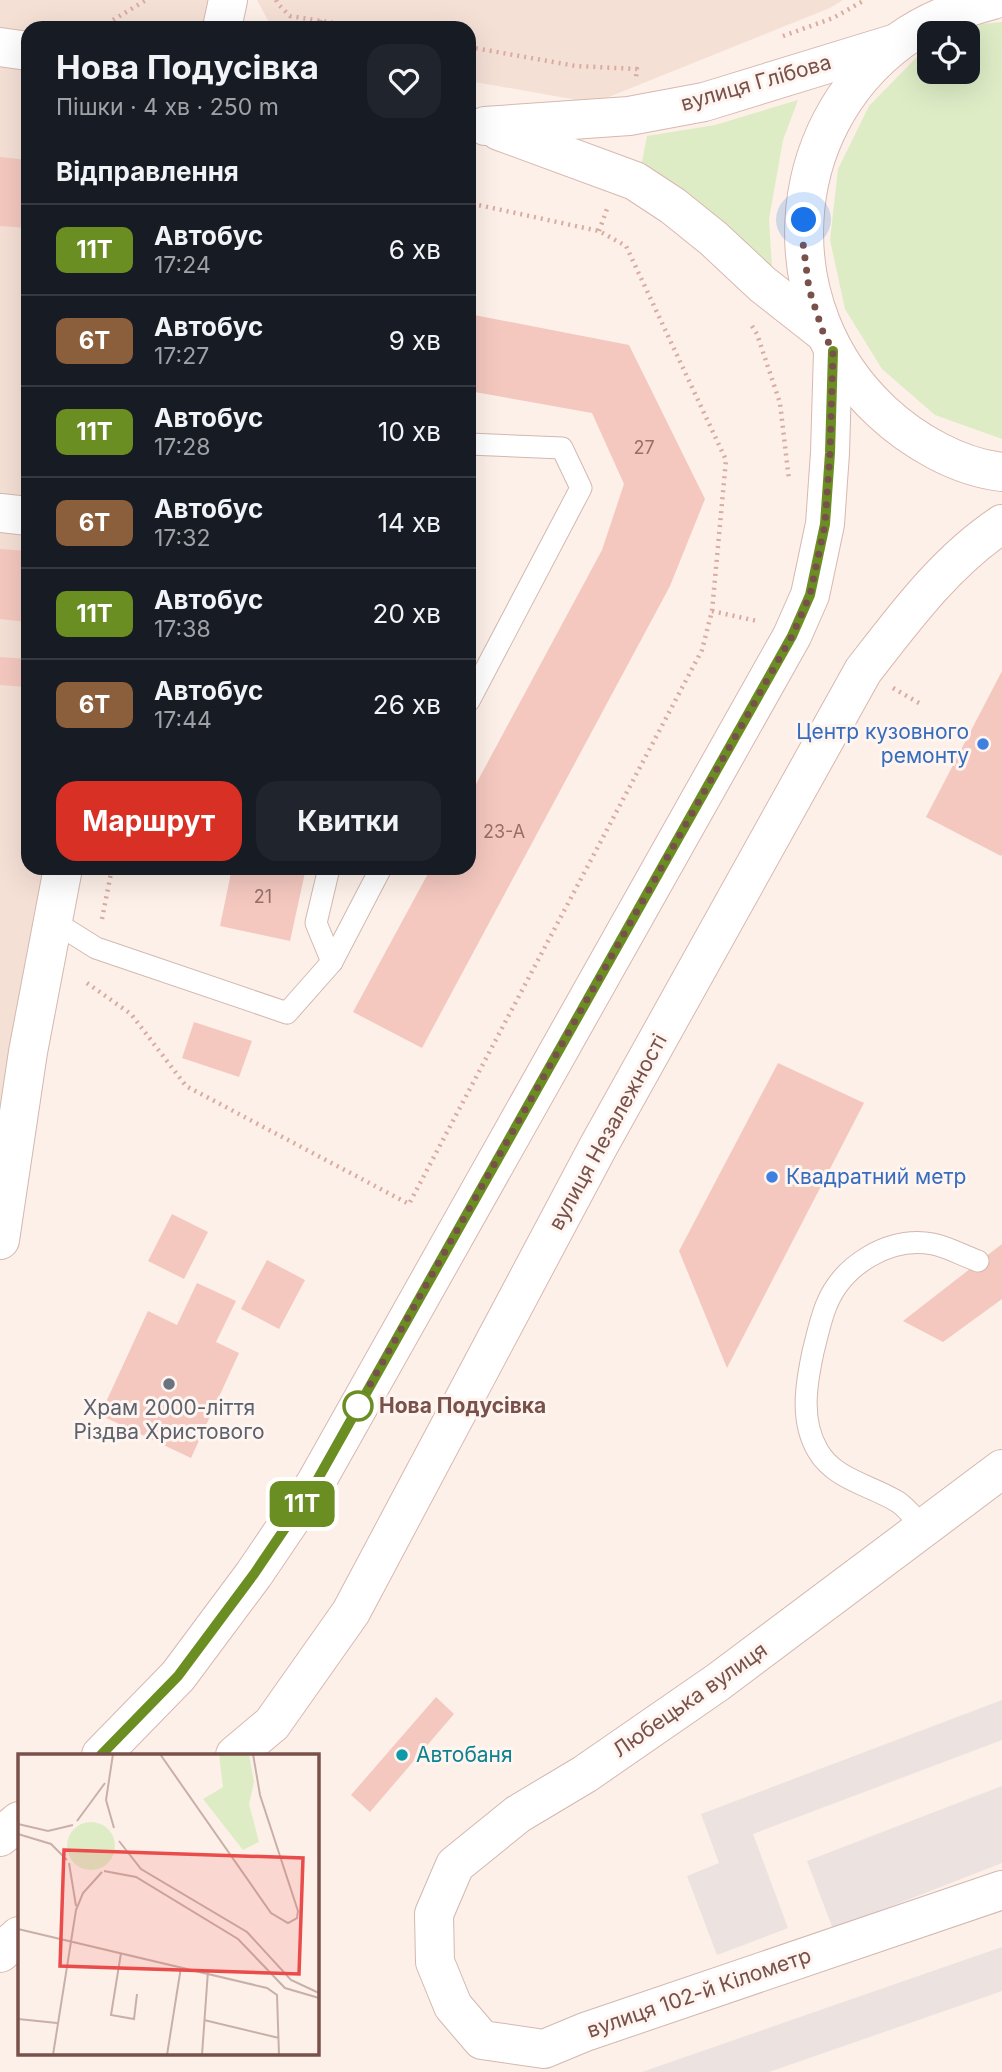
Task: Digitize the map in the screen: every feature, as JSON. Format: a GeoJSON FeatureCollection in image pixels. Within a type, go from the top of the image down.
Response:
{"type":"FeatureCollection","features":[{"type":"Feature","properties":{"kind":"main road"},"geometry":{"type":"LineString","coordinates":[[224,21],[228,0]]}},
{"type":"Feature","properties":{"kind":"main road"},"geometry":{"type":"LineString","coordinates":[[993,0],[960,9],[917,30],[899,42],[865,73],[838,110],[818,152],[806,197],[803,243],[809,289],[828,342],[862,394],[899,428],[943,454],[991,471],[1002,472]]}},
{"type":"Feature","properties":{"kind":"main road","name":"вулиця Глібова"},"geometry":{"type":"LineString","coordinates":[[477,124],[629,116],[704,102],[899,42]]}},
{"type":"Feature","properties":{"kind":"main road"},"geometry":{"type":"LineString","coordinates":[[0,47],[21,50]]}},
{"type":"Feature","properties":{"kind":"main road","name":"вулиця Глібова"},"geometry":{"type":"LineString","coordinates":[[477,124],[635,181],[673,206],[714,239],[828,342]]}},
{"type":"Feature","properties":{"kind":"main road"},"geometry":{"type":"LineString","coordinates":[[103,1754],[178,1676],[254,1574],[315,1484],[792,636],[810,595],[825,524],[830,453],[828,342]]}},
{"type":"Feature","properties":{"kind":"main road"},"geometry":{"type":"LineString","coordinates":[[0,513],[21,515]]}},
{"type":"Feature","properties":{"kind":"main road","name":"вулиця Незалежності"},"geometry":{"type":"LineString","coordinates":[[236,1754],[272,1724],[351,1612],[598,1147],[863,671],[906,615],[967,551],[1002,524]]}},
{"type":"Feature","properties":{"kind":"main road"},"geometry":{"type":"LineString","coordinates":[[0,1240],[14,1050],[53,921],[61,875]]}},
{"type":"Feature","properties":{"kind":"main road","name":"Любецька вулиця"},"geometry":{"type":"LineString","coordinates":[[435,1962],[434,1914],[455,1865],[518,1814],[585,1774],[718,1682],[1002,1469]]}},
{"type":"Feature","properties":{"kind":"main road"},"geometry":{"type":"LineString","coordinates":[[0,1837],[18,1822]]}},
{"type":"Feature","properties":{"kind":"main road","name":"вулиця 102-й Кілометр"},"geometry":{"type":"LineString","coordinates":[[435,1962],[453,2006],[482,2040],[544,2049],[585,2032],[1002,1889]]}},
{"type":"Feature","properties":{"kind":"main road"},"geometry":{"type":"LineString","coordinates":[[0,1953],[18,1937]]}},
{"type":"Feature","properties":{"kind":"lane"},"geometry":{"type":"LineString","coordinates":[[476,444],[562,448],[581,488],[476,688]]}},
{"type":"Feature","properties":{"kind":"lane"},"geometry":{"type":"LineString","coordinates":[[327,875],[316,923],[332,962]]}},
{"type":"Feature","properties":{"kind":"lane"},"geometry":{"type":"LineString","coordinates":[[53,921],[96,948],[287,1013],[332,962],[377,875]]}},
{"type":"Feature","properties":{"kind":"lane"},"geometry":{"type":"LineString","coordinates":[[924,1528],[899,1503],[839,1474],[819,1453],[809,1432],[806,1412],[808,1373],[827,1304],[841,1282],[860,1261],[888,1247],[915,1242],[936,1244],[978,1261]]}},
{"type":"Feature","properties":{"kind":"path"},"geometry":{"type":"LineString","coordinates":[[113,20],[146,0]]}},
{"type":"Feature","properties":{"kind":"path"},"geometry":{"type":"LineString","coordinates":[[276,0],[290,16],[326,21]]}},
{"type":"Feature","properties":{"kind":"path"},"geometry":{"type":"LineString","coordinates":[[476,48],[576,66],[637,69]]}},
{"type":"Feature","properties":{"kind":"path"},"geometry":{"type":"LineString","coordinates":[[599,232],[610,201]]}},
{"type":"Feature","properties":{"kind":"path"},"geometry":{"type":"LineString","coordinates":[[87,983],[131,1014],[186,1086],[409,1204],[702,650],[712,611],[726,460],[626,246],[599,232],[476,205]]}},
{"type":"Feature","properties":{"kind":"path"},"geometry":{"type":"LineString","coordinates":[[712,611],[757,621]]}},
{"type":"Feature","properties":{"kind":"path"},"geometry":{"type":"LineString","coordinates":[[883,682],[919,703]]}},
{"type":"Feature","properties":{"kind":"path"},"geometry":{"type":"LineString","coordinates":[[96,948],[111,875]]}},
{"type":"Feature","properties":{"kind":"shaded area"},"geometry":{"type":"Polygon","coordinates":[[[0,0],[228,0],[224,21],[21,21],[21,875],[62,875],[0,1240],[0,0]]]}},
{"type":"Feature","properties":{"kind":"shaded area"},"geometry":{"type":"Polygon","coordinates":[[[257,0],[843,0],[830,8],[594,103],[476,82],[476,21],[268,21],[257,0]]]}},
{"type":"Feature","properties":{"kind":"shaded area"},"geometry":{"type":"Polygon","coordinates":[[[1002,1700],[1002,1740],[753,1834],[788,1928],[717,1955],[687,1876],[719,1863],[701,1814],[1002,1700]]]}},
{"type":"Feature","properties":{"kind":"shaded area"},"geometry":{"type":"Polygon","coordinates":[[[1002,1786],[1002,1863],[833,1929],[807,1861],[1002,1786]]]}},
{"type":"Feature","properties":{"kind":"shaded area"},"geometry":{"type":"Polygon","coordinates":[[[1002,1947],[1002,1991],[769,2072],[642,2072],[1002,1947]]]}},
{"type":"Feature","properties":{"kind":"green space"},"geometry":{"type":"Polygon","coordinates":[[[1002,22],[1002,439],[935,415],[882,369],[845,309],[830,240],[838,169],[869,106],[917,57],[917,84],[980,84],[982,24],[1002,22]]]}},
{"type":"Feature","properties":{"kind":"green space"},"geometry":{"type":"Polygon","coordinates":[[[798,100],[783,140],[769,219],[772,268],[641,167],[647,136],[715,125],[798,100]]]}},
{"type":"Feature","properties":{"kind":"building"},"geometry":{"type":"Polygon","coordinates":[[[0,157],[21,159],[21,228],[0,226],[0,157]]]}},
{"type":"Feature","properties":{"kind":"building"},"geometry":{"type":"Polygon","coordinates":[[[476,315],[629,345],[705,499],[670,586],[422,1048],[353,1012],[427,875],[476,875],[476,784],[602,550],[624,484],[592,413],[476,392],[476,315]]]}},
{"type":"Feature","properties":{"kind":"building"},"geometry":{"type":"Polygon","coordinates":[[[0,549],[21,550],[21,621],[0,619],[0,549]]]}},
{"type":"Feature","properties":{"kind":"building"},"geometry":{"type":"Polygon","coordinates":[[[0,657],[21,658],[21,686],[0,685],[0,657]]]}},
{"type":"Feature","properties":{"kind":"building","name":"Центр кузовного ремонту"},"geometry":{"type":"Polygon","coordinates":[[[1002,671],[1002,854],[1001,856],[926,817],[1002,671]]]}},
{"type":"Feature","properties":{"kind":"building"},"geometry":{"type":"Polygon","coordinates":[[[231,875],[304,875],[290,941],[220,926],[231,875]]]}},
{"type":"Feature","properties":{"kind":"building"},"geometry":{"type":"Polygon","coordinates":[[[194,1022],[252,1041],[239,1077],[182,1058],[194,1022]]]}},
{"type":"Feature","properties":{"kind":"building","name":"Квадратний метр"},"geometry":{"type":"Polygon","coordinates":[[[778,1063],[864,1103],[727,1368],[679,1251],[778,1063]]]}},
{"type":"Feature","properties":{"kind":"building"},"geometry":{"type":"Polygon","coordinates":[[[172,1214],[208,1232],[184,1279],[148,1261],[172,1214]]]}},
{"type":"Feature","properties":{"kind":"building"},"geometry":{"type":"Polygon","coordinates":[[[1002,1244],[1002,1299],[943,1342],[903,1321],[1002,1244]]]}},
{"type":"Feature","properties":{"kind":"building"},"geometry":{"type":"Polygon","coordinates":[[[267,1260],[305,1280],[279,1329],[241,1309],[267,1260]]]}},
{"type":"Feature","properties":{"kind":"building","name":"Храм 2000-ліття Різдва Христового"},"geometry":{"type":"Polygon","coordinates":[[[197,1283],[236,1301],[216,1342],[239,1353],[191,1458],[100,1415],[148,1311],[177,1325],[197,1283]]]}},
{"type":"Feature","properties":{"kind":"building","name":"Автобаня"},"geometry":{"type":"Polygon","coordinates":[[[436,1697],[454,1714],[370,1812],[351,1795],[436,1697]]]}},
{"type":"Feature","properties":{"kind":"bus line","name":"11Т"},"geometry":{"type":"LineString","coordinates":[[102,1754],[178,1676],[254,1574],[315,1484],[792,636],[810,595],[825,524],[833,351]]}},
{"type":"Feature","properties":{"kind":"place","name":"Центр кузовного ремонту"},"geometry":{"type":"Point","coordinates":[983,744]}},
{"type":"Feature","properties":{"kind":"place","name":"Квадратний метр"},"geometry":{"type":"Point","coordinates":[772,1177]}},
{"type":"Feature","properties":{"kind":"place","name":"Храм 2000-ліття Різдва Христового"},"geometry":{"type":"Point","coordinates":[169,1384]}},
{"type":"Feature","properties":{"kind":"place","name":"Нова Подусівка"},"geometry":{"type":"Point","coordinates":[358,1406]}},
{"type":"Feature","properties":{"kind":"place","name":"Автобаня"},"geometry":{"type":"Point","coordinates":[402,1755]}},
{"type":"Feature","properties":{"kind":"route"},"geometry":{"type":"LineString","coordinates":[[358,1406],[792,636],[810,595],[825,524],[833,351],[823,332],[809,289],[803,243],[804,220]]}}]}
